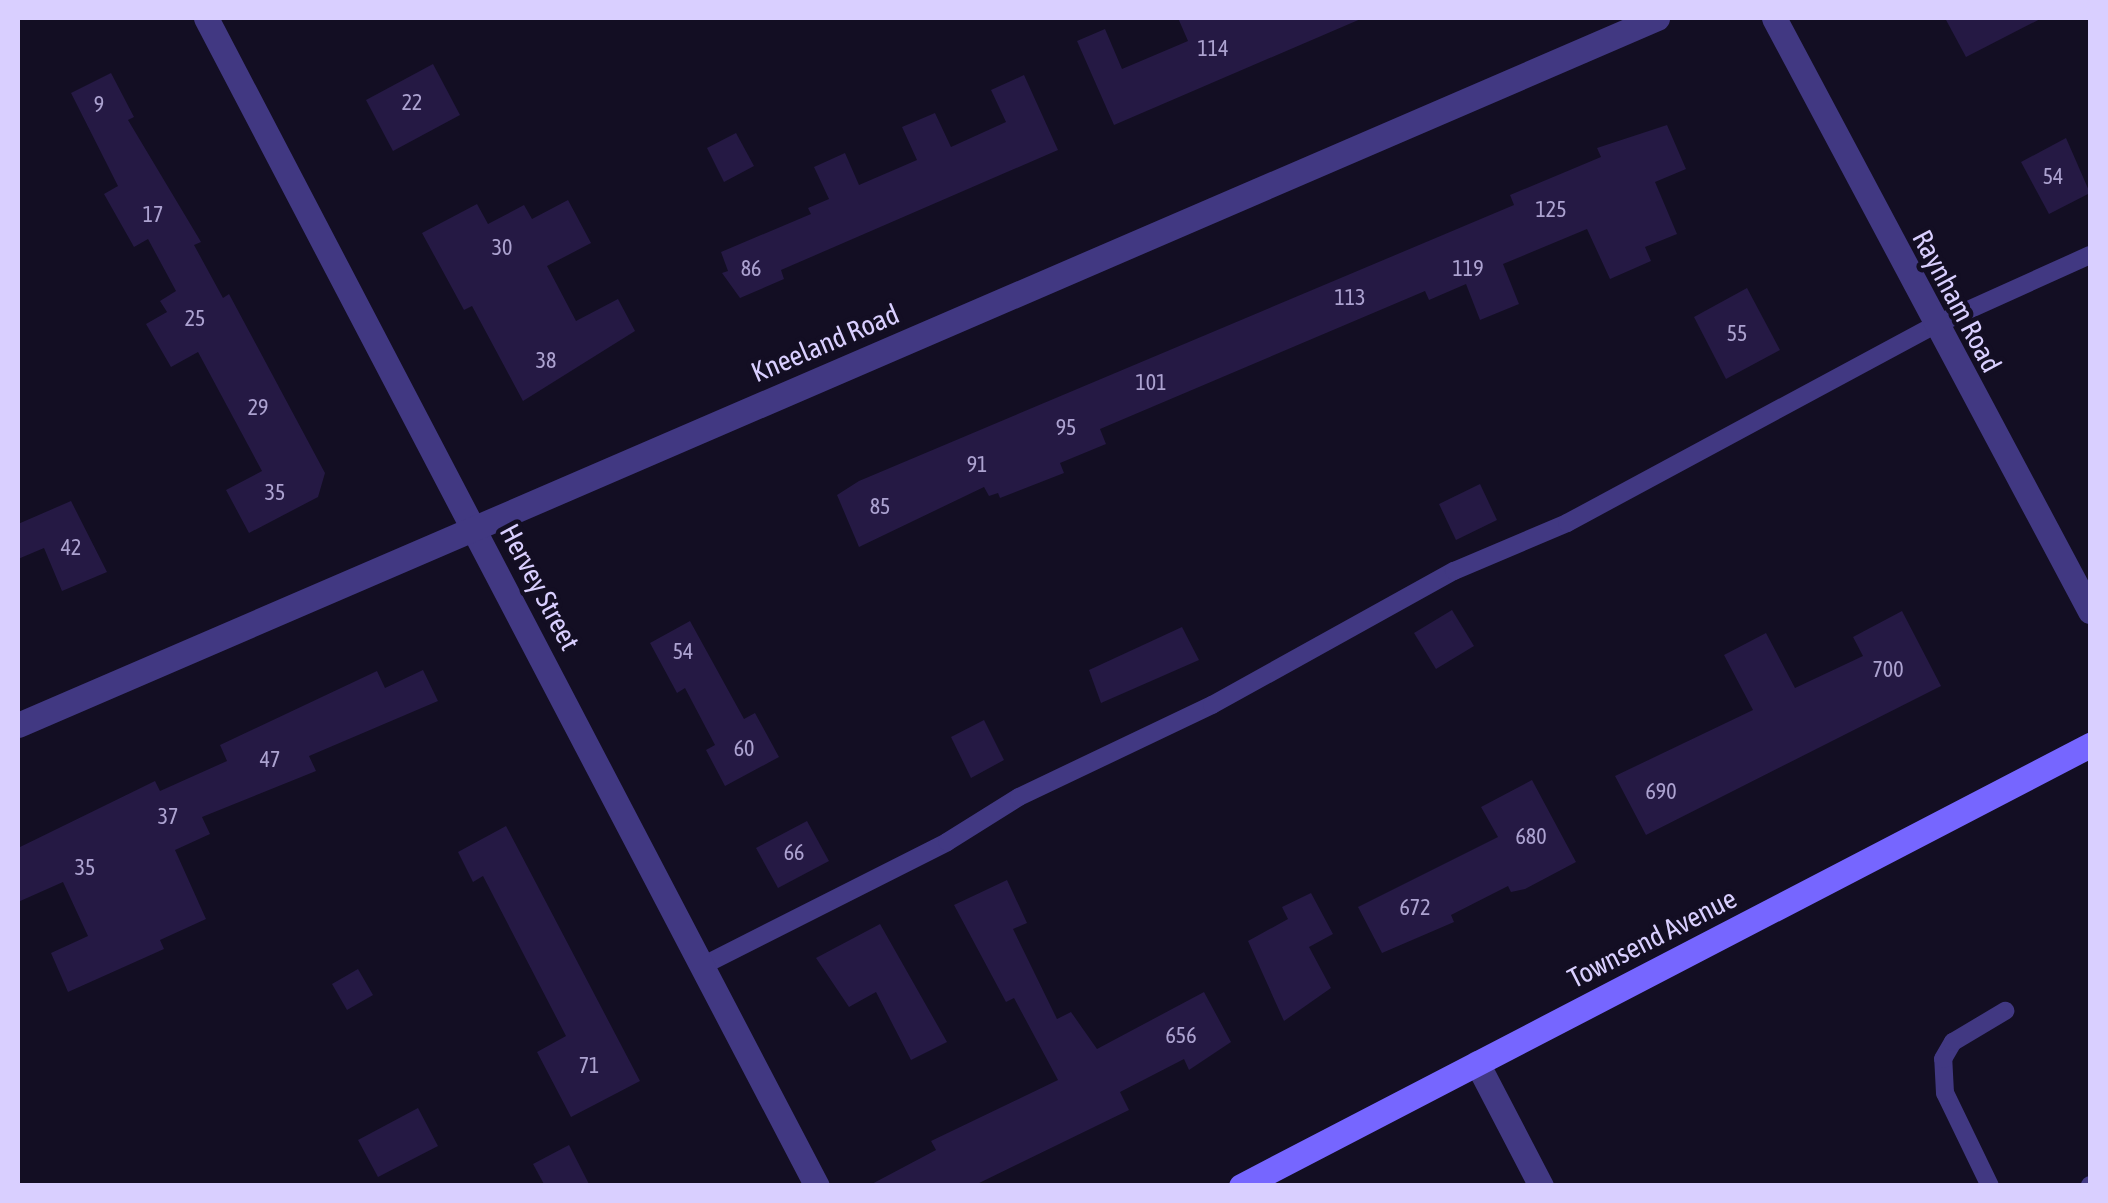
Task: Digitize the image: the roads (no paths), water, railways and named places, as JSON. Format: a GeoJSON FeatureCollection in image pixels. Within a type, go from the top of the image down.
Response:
{"type":"FeatureCollection","features":[{"type":"Feature","properties":{"kind":"main road","name":"Townsend Avenue"},"geometry":{"type":"LineString","coordinates":[[1241,1186],[1273,1178],[1477,1063],[2090,745]]}},
{"type":"Feature","properties":{"kind":"street","name":"Hervey Street"},"geometry":{"type":"LineString","coordinates":[[206,18],[817,1186]]}},
{"type":"Feature","properties":{"kind":"street","name":"Kneeland Road"},"geometry":{"type":"LineString","coordinates":[[18,725],[1657,18]]}},
{"type":"Feature","properties":{"kind":"street","name":"Raynham Road"},"geometry":{"type":"LineString","coordinates":[[1774,18],[2090,611]]}},
{"type":"Feature","properties":{"kind":"street"},"geometry":{"type":"LineString","coordinates":[[1477,1063],[1541,1186]]}},
{"type":"Feature","properties":{"kind":"lane"},"geometry":{"type":"LineString","coordinates":[[704,966],[947,842],[1019,797],[1212,705],[1454,572],[1568,524],[1935,325],[2090,256]]}},
{"type":"Feature","properties":{"kind":"lane"},"geometry":{"type":"LineString","coordinates":[[1990,1186],[1945,1094],[1942,1059],[1953,1042],[2005,1011]]}}]}
